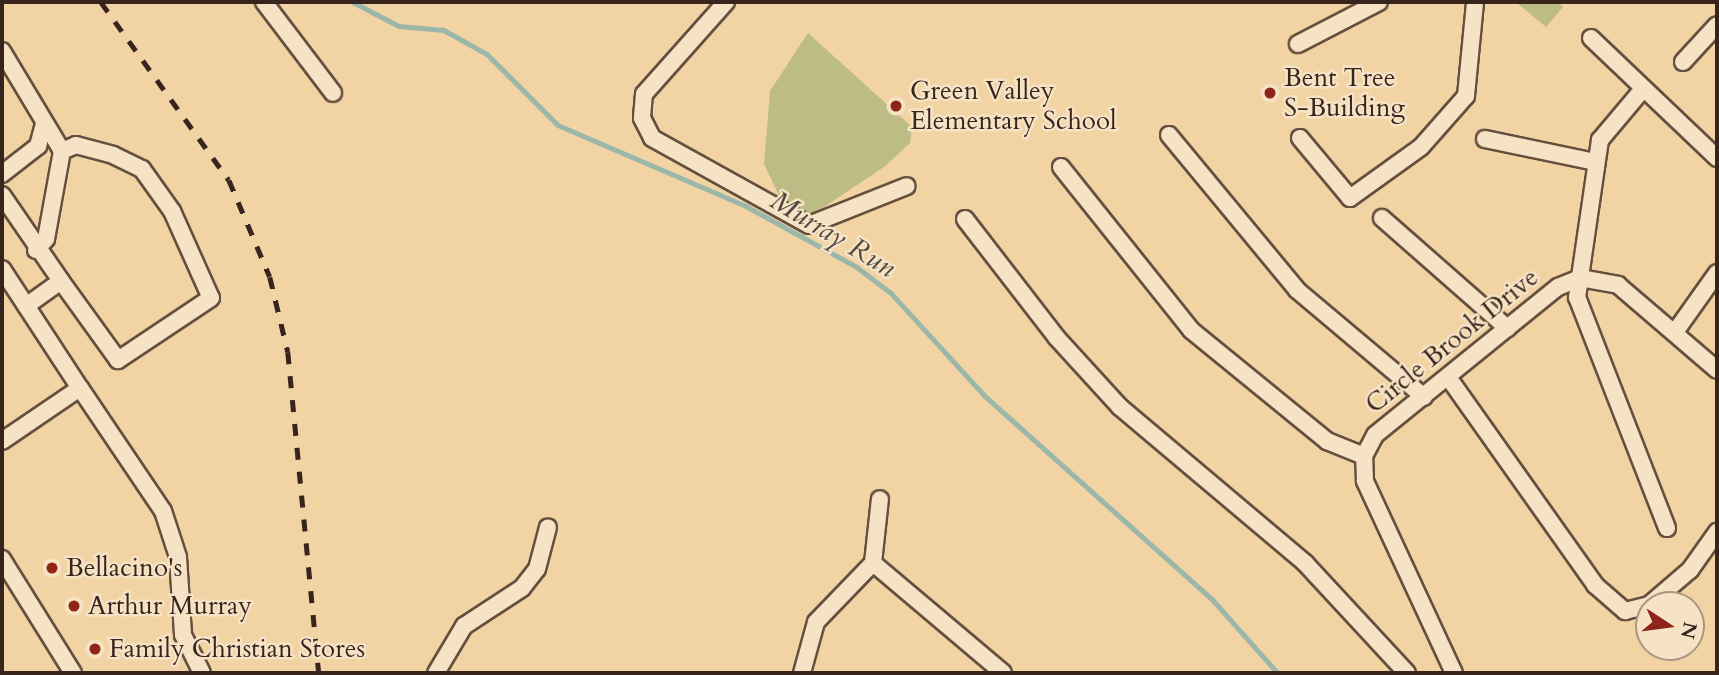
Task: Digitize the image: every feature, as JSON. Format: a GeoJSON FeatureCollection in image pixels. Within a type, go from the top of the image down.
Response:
{"type":"FeatureCollection","features":[{"type":"Feature","properties":{"kind":"street"},"geometry":{"type":"LineString","coordinates":[[264,2],[332,93]]}},
{"type":"Feature","properties":{"kind":"street"},"geometry":{"type":"LineString","coordinates":[[726,2],[644,94],[642,118],[652,138],[809,225],[907,186]]}},
{"type":"Feature","properties":{"kind":"street"},"geometry":{"type":"LineString","coordinates":[[1298,44],[1379,2]]}},
{"type":"Feature","properties":{"kind":"street"},"geometry":{"type":"LineString","coordinates":[[1300,138],[1350,198],[1410,156],[1449,122],[1466,96],[1475,2]]}},
{"type":"Feature","properties":{"kind":"street"},"geometry":{"type":"LineString","coordinates":[[1684,62],[1717,24]]}},
{"type":"Feature","properties":{"kind":"street"},"geometry":{"type":"LineString","coordinates":[[1591,38],[1717,158]]}},
{"type":"Feature","properties":{"kind":"street"},"geometry":{"type":"LineString","coordinates":[[2,51],[62,151],[46,239],[36,250]]}},
{"type":"Feature","properties":{"kind":"street"},"geometry":{"type":"LineString","coordinates":[[1643,89],[1607,128],[1595,162],[1577,297],[1667,528]]}},
{"type":"Feature","properties":{"kind":"street"},"geometry":{"type":"LineString","coordinates":[[2,174],[38,146],[44,124]]}},
{"type":"Feature","properties":{"kind":"street"},"geometry":{"type":"LineString","coordinates":[[1169,135],[1297,290],[1424,397]]}},
{"type":"Feature","properties":{"kind":"street"},"geometry":{"type":"LineString","coordinates":[[1485,139],[1595,162]]}},
{"type":"Feature","properties":{"kind":"street"},"geometry":{"type":"LineString","coordinates":[[2,195],[36,250],[118,359],[211,298],[172,211],[142,169],[76,145],[62,151]]}},
{"type":"Feature","properties":{"kind":"street"},"geometry":{"type":"LineString","coordinates":[[1060,167],[1191,330],[1326,442],[1364,457],[1365,481],[1454,673]]}},
{"type":"Feature","properties":{"kind":"street"},"geometry":{"type":"LineString","coordinates":[[1381,218],[1507,328]]}},
{"type":"Feature","properties":{"kind":"street"},"geometry":{"type":"LineString","coordinates":[[965,219],[1057,338],[1120,407],[1305,563],[1407,673]]}},
{"type":"Feature","properties":{"kind":"street"},"geometry":{"type":"LineString","coordinates":[[2,269],[163,511],[178,557],[183,635],[202,673]]}},
{"type":"Feature","properties":{"kind":"street"},"geometry":{"type":"LineString","coordinates":[[1675,332],[1717,273]]}},
{"type":"Feature","properties":{"kind":"street","name":"Circle Brook Drive"},"geometry":{"type":"LineString","coordinates":[[1364,457],[1375,435],[1558,287],[1580,278],[1618,285],[1717,370]]}},
{"type":"Feature","properties":{"kind":"street"},"geometry":{"type":"LineString","coordinates":[[26,306],[61,281]]}},
{"type":"Feature","properties":{"kind":"street"},"geometry":{"type":"LineString","coordinates":[[1448,377],[1595,585],[1625,611],[1635,608]]}},
{"type":"Feature","properties":{"kind":"street"},"geometry":{"type":"LineString","coordinates":[[2,441],[80,388]]}},
{"type":"Feature","properties":{"kind":"street"},"geometry":{"type":"LineString","coordinates":[[802,673],[816,622],[873,563],[880,499]]}},
{"type":"Feature","properties":{"kind":"street"},"geometry":{"type":"LineString","coordinates":[[436,673],[464,626],[522,588],[537,569],[548,527]]}},
{"type":"Feature","properties":{"kind":"street"},"geometry":{"type":"LineString","coordinates":[[1665,591],[1690,570],[1717,532]]}},
{"type":"Feature","properties":{"kind":"street"},"geometry":{"type":"LineString","coordinates":[[2,559],[73,673]]}},
{"type":"Feature","properties":{"kind":"street"},"geometry":{"type":"LineString","coordinates":[[873,563],[1003,673]]}},
{"type":"Feature","properties":{"kind":"green space"},"geometry":{"type":"Polygon","coordinates":[[[1558,2],[1563,7],[1546,27],[1517,3],[1558,2]]]}},
{"type":"Feature","properties":{"kind":"green space"},"geometry":{"type":"Polygon","coordinates":[[[808,33],[912,127],[910,143],[884,167],[812,215],[785,208],[764,164],[770,91],[808,33]]]}},
{"type":"Feature","properties":{"kind":"waterway","name":"Murray Run"},"geometry":{"type":"LineString","coordinates":[[353,2],[399,26],[444,30],[487,54],[558,125],[746,206],[857,267],[891,293],[985,396],[1212,599],[1278,673]]}},
{"type":"Feature","properties":{"kind":"railway"},"geometry":{"type":"LineString","coordinates":[[101,2],[229,180],[270,277],[288,352],[319,673]]}},
{"type":"Feature","properties":{"kind":"place","name":"Bent Tree S-Building"},"geometry":{"type":"Point","coordinates":[1270,93]}},
{"type":"Feature","properties":{"kind":"place","name":"Green Valley Elementary School"},"geometry":{"type":"Point","coordinates":[896,106]}},
{"type":"Feature","properties":{"kind":"place","name":"Bellacino's"},"geometry":{"type":"Point","coordinates":[52,568]}},
{"type":"Feature","properties":{"kind":"place","name":"Arthur Murray"},"geometry":{"type":"Point","coordinates":[74,606]}},
{"type":"Feature","properties":{"kind":"place","name":"Family Christian Stores"},"geometry":{"type":"Point","coordinates":[95,649]}}]}
